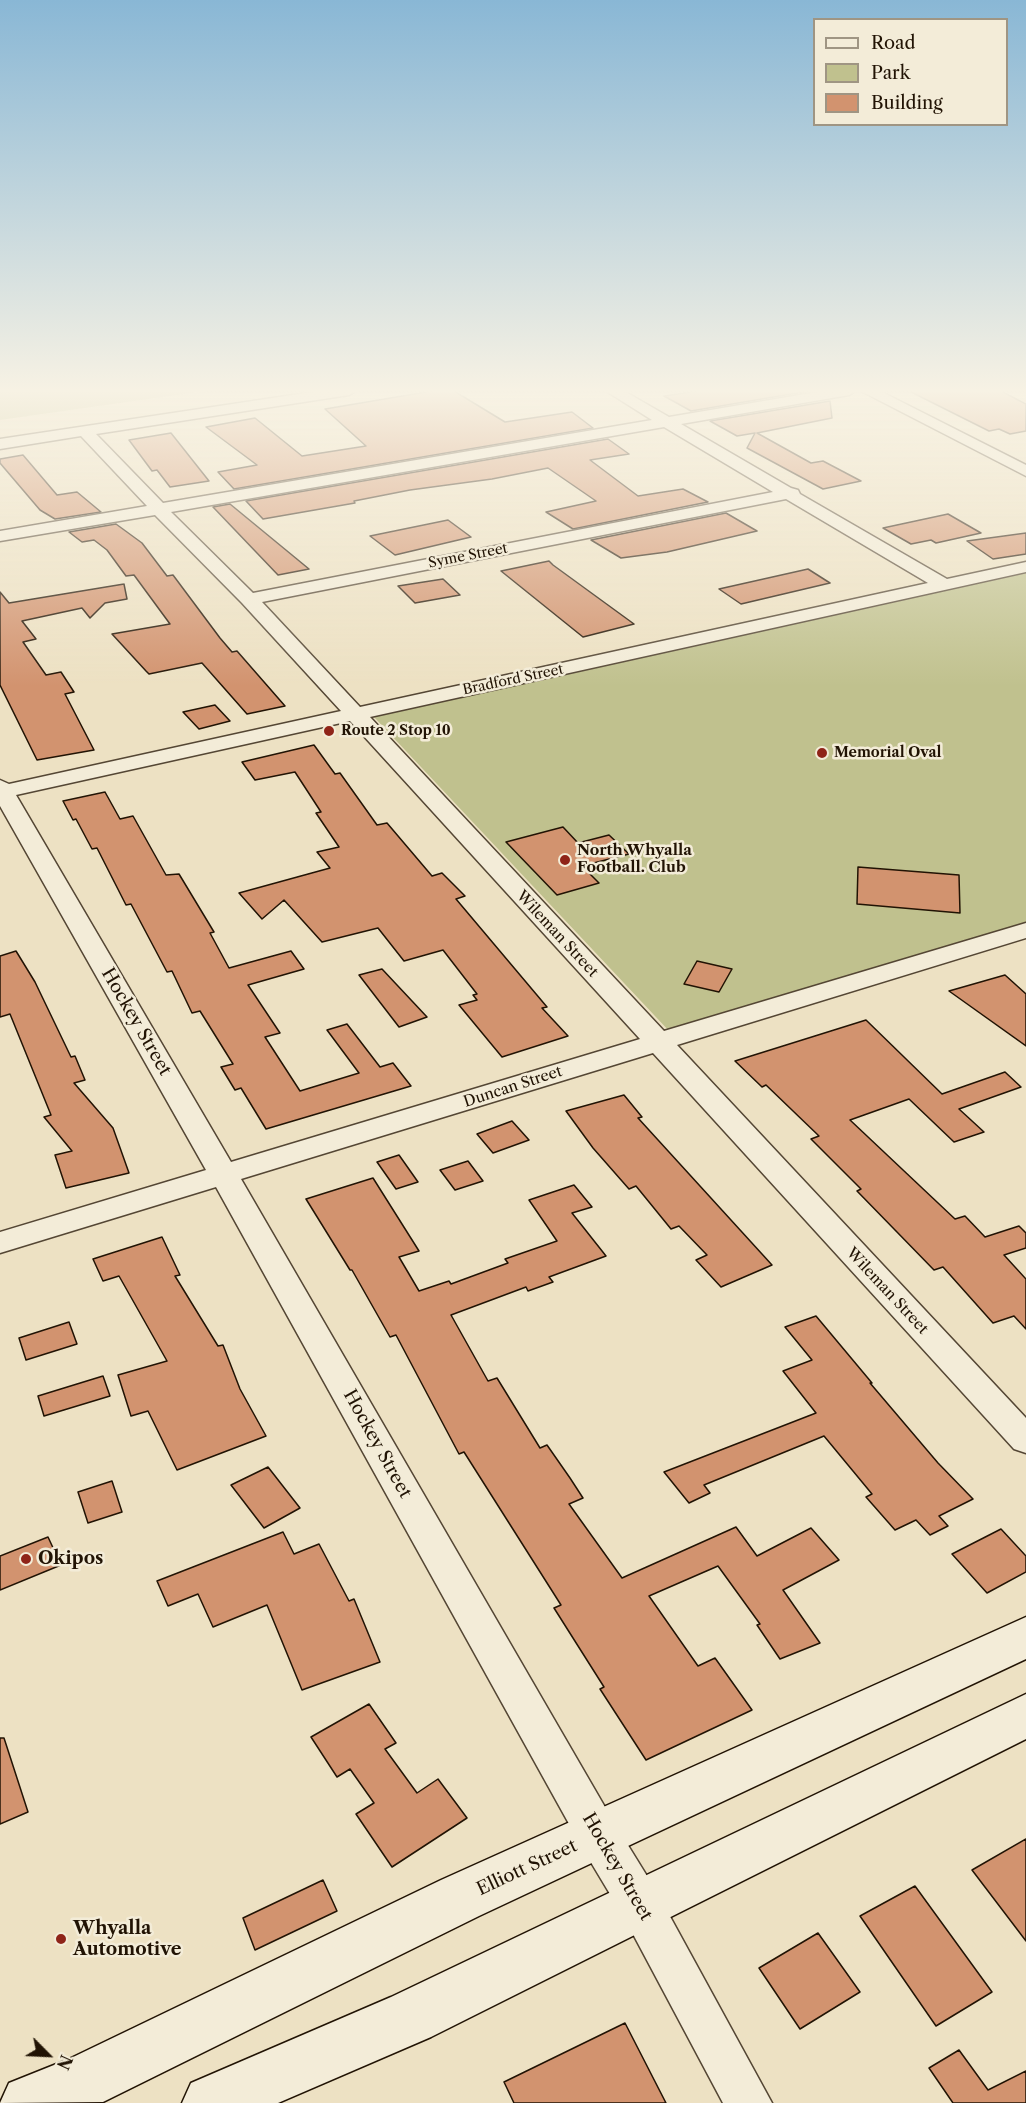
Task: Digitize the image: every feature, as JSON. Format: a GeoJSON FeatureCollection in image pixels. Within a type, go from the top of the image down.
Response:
{"type":"FeatureCollection","features":[{"type":"Feature","properties":{"kind":"main road","name":"Elliott Street"},"geometry":{"type":"LineString","coordinates":[[29,2103],[83,2082],[460,1898],[1026,1637]]}},
{"type":"Feature","properties":{"kind":"main road"},"geometry":{"type":"LineString","coordinates":[[211,2103],[411,2017],[1026,1715]]}},
{"type":"Feature","properties":{"kind":"street","name":"Wileman Street"},"geometry":{"type":"LineString","coordinates":[[140,489],[249,599],[1026,1440]]}},
{"type":"Feature","properties":{"kind":"street"},"geometry":{"type":"LineString","coordinates":[[0,536],[276,489]]}},
{"type":"Feature","properties":{"kind":"street"},"geometry":{"type":"LineString","coordinates":[[783,489],[945,585]]}},
{"type":"Feature","properties":{"kind":"street","name":"Syme Street"},"geometry":{"type":"LineString","coordinates":[[249,599],[792,494]]}},
{"type":"Feature","properties":{"kind":"street","name":"Bradford Street"},"geometry":{"type":"LineString","coordinates":[[1,790],[356,715],[1026,567]]}},
{"type":"Feature","properties":{"kind":"street","name":"Hockey Street"},"geometry":{"type":"LineString","coordinates":[[1,790],[224,1175],[598,1835],[640,1904],[749,2103]]}},
{"type":"Feature","properties":{"kind":"street","name":"Duncan Street"},"geometry":{"type":"LineString","coordinates":[[0,1243],[448,1108],[656,1041],[1023,935]]}},
{"type":"Feature","properties":{"kind":"green space"},"geometry":{"type":"Polygon","coordinates":[[[1026,573],[1026,924],[670,1032],[374,717],[1026,573]]]}},
{"type":"Feature","properties":{"kind":"building"},"geometry":{"type":"Polygon","coordinates":[[[22,489],[52,489],[57,495],[77,492],[101,512],[55,519],[40,510],[22,489]]]}},
{"type":"Feature","properties":{"kind":"building"},"geometry":{"type":"Polygon","coordinates":[[[315,489],[416,489],[354,501],[355,503],[263,519],[246,501],[315,489]]]}},
{"type":"Feature","properties":{"kind":"building"},"geometry":{"type":"Polygon","coordinates":[[[579,489],[629,489],[638,496],[683,489],[708,502],[573,529],[546,512],[596,501],[579,489]]]}},
{"type":"Feature","properties":{"kind":"building"},"geometry":{"type":"Polygon","coordinates":[[[230,504],[309,569],[278,575],[213,507],[230,504]]]}},
{"type":"Feature","properties":{"kind":"building"},"geometry":{"type":"Polygon","coordinates":[[[726,513],[757,531],[667,552],[621,558],[591,540],[726,513]]]}},
{"type":"Feature","properties":{"kind":"building"},"geometry":{"type":"Polygon","coordinates":[[[948,514],[981,533],[936,543],[931,540],[911,544],[883,528],[948,514]]]}},
{"type":"Feature","properties":{"kind":"building"},"geometry":{"type":"Polygon","coordinates":[[[448,520],[471,537],[395,555],[370,536],[448,520]]]}},
{"type":"Feature","properties":{"kind":"building"},"geometry":{"type":"Polygon","coordinates":[[[116,524],[142,543],[167,576],[173,575],[220,638],[232,652],[237,651],[285,706],[247,714],[202,663],[149,674],[146,671],[112,634],[170,624],[134,575],[126,576],[107,550],[94,540],[82,542],[69,532],[116,524]]]}},
{"type":"Feature","properties":{"kind":"building"},"geometry":{"type":"Polygon","coordinates":[[[1026,533],[1026,554],[993,559],[967,541],[1026,533]]]}},
{"type":"Feature","properties":{"kind":"building"},"geometry":{"type":"Polygon","coordinates":[[[549,561],[634,624],[583,637],[501,571],[549,561]]]}},
{"type":"Feature","properties":{"kind":"building"},"geometry":{"type":"Polygon","coordinates":[[[808,569],[830,583],[741,604],[719,589],[808,569]]]}},
{"type":"Feature","properties":{"kind":"building"},"geometry":{"type":"Polygon","coordinates":[[[443,579],[460,595],[415,603],[398,586],[443,579]]]}},
{"type":"Feature","properties":{"kind":"building"},"geometry":{"type":"Polygon","coordinates":[[[124,584],[127,599],[105,603],[90,618],[82,608],[22,621],[36,639],[23,642],[46,675],[61,672],[74,692],[65,694],[94,750],[37,760],[0,685],[0,592],[9,603],[124,584]]]}},
{"type":"Feature","properties":{"kind":"building"},"geometry":{"type":"Polygon","coordinates":[[[215,705],[230,721],[199,729],[183,712],[215,705]]]}},
{"type":"Feature","properties":{"kind":"building"},"geometry":{"type":"Polygon","coordinates":[[[314,745],[335,774],[340,773],[377,825],[387,823],[432,876],[442,873],[465,896],[456,899],[547,1007],[542,1008],[568,1036],[502,1057],[459,1005],[477,1000],[473,995],[477,994],[443,950],[404,961],[378,928],[322,942],[284,900],[262,919],[239,893],[330,868],[317,852],[339,847],[316,813],[321,812],[295,772],[255,780],[242,762],[314,745]]]}},
{"type":"Feature","properties":{"kind":"building"},"geometry":{"type":"Polygon","coordinates":[[[105,792],[120,819],[133,816],[166,875],[179,874],[214,932],[210,933],[229,968],[291,951],[304,969],[248,985],[280,1033],[265,1037],[300,1091],[359,1073],[327,1030],[347,1024],[380,1067],[393,1063],[411,1086],[266,1129],[241,1088],[235,1090],[221,1067],[233,1064],[200,1011],[192,1013],[172,971],[167,972],[131,904],[126,905],[97,848],[92,849],[76,819],[73,820],[63,801],[105,792]]]}},
{"type":"Feature","properties":{"kind":"building","name":"North Whyalla Football. Club"},"geometry":{"type":"Polygon","coordinates":[[[563,827],[578,843],[609,835],[629,854],[582,866],[599,883],[557,895],[506,842],[563,827]]]}},
{"type":"Feature","properties":{"kind":"building"},"geometry":{"type":"Polygon","coordinates":[[[858,867],[959,875],[960,913],[857,904],[858,867]]]}},
{"type":"Feature","properties":{"kind":"building"},"geometry":{"type":"Polygon","coordinates":[[[16,951],[35,982],[71,1057],[75,1056],[85,1080],[74,1083],[113,1128],[129,1173],[66,1188],[55,1155],[72,1151],[44,1117],[51,1115],[10,1014],[0,1017],[0,956],[16,951]]]}},
{"type":"Feature","properties":{"kind":"building"},"geometry":{"type":"Polygon","coordinates":[[[697,961],[732,969],[719,992],[684,984],[697,961]]]}},
{"type":"Feature","properties":{"kind":"building"},"geometry":{"type":"Polygon","coordinates":[[[382,969],[427,1017],[399,1027],[359,975],[382,969]]]}},
{"type":"Feature","properties":{"kind":"building"},"geometry":{"type":"Polygon","coordinates":[[[1005,975],[1026,994],[1026,1046],[949,991],[1005,975]]]}},
{"type":"Feature","properties":{"kind":"building"},"geometry":{"type":"Polygon","coordinates":[[[866,1020],[942,1094],[1005,1072],[1021,1087],[959,1109],[984,1132],[954,1142],[909,1099],[850,1120],[955,1219],[965,1216],[985,1237],[1019,1226],[1026,1233],[1026,1248],[1004,1255],[1026,1279],[1026,1329],[1014,1316],[993,1323],[943,1267],[934,1270],[857,1191],[861,1189],[811,1139],[819,1136],[766,1085],[762,1087],[735,1061],[866,1020]]]}},
{"type":"Feature","properties":{"kind":"building"},"geometry":{"type":"Polygon","coordinates":[[[624,1095],[642,1117],[638,1118],[772,1265],[721,1287],[696,1260],[707,1255],[679,1226],[671,1229],[636,1186],[629,1189],[593,1148],[566,1111],[624,1095]]]}},
{"type":"Feature","properties":{"kind":"building"},"geometry":{"type":"Polygon","coordinates":[[[512,1121],[529,1140],[493,1153],[477,1134],[512,1121]]]}},
{"type":"Feature","properties":{"kind":"building"},"geometry":{"type":"Polygon","coordinates":[[[399,1155],[418,1182],[396,1189],[377,1162],[399,1155]]]}},
{"type":"Feature","properties":{"kind":"building"},"geometry":{"type":"Polygon","coordinates":[[[468,1161],[483,1181],[455,1190],[440,1170],[468,1161]]]}},
{"type":"Feature","properties":{"kind":"building"},"geometry":{"type":"Polygon","coordinates":[[[373,1178],[419,1251],[399,1257],[419,1291],[449,1281],[451,1284],[508,1263],[505,1259],[557,1241],[529,1200],[574,1185],[592,1207],[572,1213],[606,1256],[549,1277],[553,1282],[528,1291],[526,1287],[451,1315],[488,1381],[497,1378],[540,1448],[547,1445],[570,1478],[583,1498],[569,1504],[622,1578],[736,1527],[757,1556],[811,1528],[839,1560],[783,1590],[820,1643],[780,1659],[757,1625],[760,1624],[718,1566],[649,1596],[698,1666],[715,1658],[752,1710],[646,1760],[600,1689],[604,1687],[554,1608],[561,1605],[464,1452],[459,1454],[396,1335],[390,1337],[352,1270],[306,1199],[373,1178]]]}},
{"type":"Feature","properties":{"kind":"building"},"geometry":{"type":"Polygon","coordinates":[[[162,1237],[180,1275],[175,1276],[218,1346],[223,1345],[240,1389],[266,1436],[177,1470],[148,1411],[131,1416],[118,1375],[167,1361],[119,1276],[103,1281],[93,1259],[162,1237]]]}},
{"type":"Feature","properties":{"kind":"building"},"geometry":{"type":"Polygon","coordinates":[[[816,1316],[938,1463],[973,1499],[939,1516],[948,1526],[930,1535],[916,1520],[895,1530],[866,1497],[872,1494],[824,1436],[704,1485],[710,1493],[689,1503],[664,1472],[816,1413],[783,1371],[812,1360],[785,1327],[816,1316]]]}},
{"type":"Feature","properties":{"kind":"building"},"geometry":{"type":"Polygon","coordinates":[[[69,1322],[77,1344],[26,1360],[19,1338],[69,1322]]]}},
{"type":"Feature","properties":{"kind":"building"},"geometry":{"type":"Polygon","coordinates":[[[103,1376],[110,1396],[44,1416],[38,1396],[103,1376]]]}},
{"type":"Feature","properties":{"kind":"building"},"geometry":{"type":"Polygon","coordinates":[[[268,1467],[300,1508],[264,1528],[231,1485],[268,1467]]]}},
{"type":"Feature","properties":{"kind":"building"},"geometry":{"type":"Polygon","coordinates":[[[112,1481],[122,1512],[88,1523],[78,1492],[112,1481]]]}},
{"type":"Feature","properties":{"kind":"building"},"geometry":{"type":"Polygon","coordinates":[[[1001,1529],[1026,1556],[1026,1572],[987,1593],[952,1554],[1001,1529]]]}},
{"type":"Feature","properties":{"kind":"building"},"geometry":{"type":"Polygon","coordinates":[[[283,1532],[294,1554],[319,1544],[349,1601],[354,1599],[380,1662],[302,1690],[267,1605],[213,1627],[198,1594],[168,1606],[157,1581],[283,1532]]]}},
{"type":"Feature","properties":{"kind":"building"},"geometry":{"type":"Polygon","coordinates":[[[48,1537],[61,1565],[0,1590],[0,1556],[48,1537]]]}},
{"type":"Feature","properties":{"kind":"building"},"geometry":{"type":"Polygon","coordinates":[[[369,1704],[396,1743],[385,1749],[417,1793],[438,1779],[467,1818],[392,1867],[356,1814],[374,1803],[350,1769],[337,1777],[311,1737],[369,1704]]]}},
{"type":"Feature","properties":{"kind":"building"},"geometry":{"type":"Polygon","coordinates":[[[0,1738],[4,1738],[28,1812],[0,1824],[0,1738]]]}},
{"type":"Feature","properties":{"kind":"building"},"geometry":{"type":"Polygon","coordinates":[[[1026,1839],[1026,1941],[972,1870],[1026,1839]]]}},
{"type":"Feature","properties":{"kind":"building"},"geometry":{"type":"Polygon","coordinates":[[[323,1880],[337,1911],[255,1950],[243,1918],[323,1880]]]}},
{"type":"Feature","properties":{"kind":"building"},"geometry":{"type":"Polygon","coordinates":[[[915,1886],[992,1992],[936,2026],[860,1916],[915,1886]]]}},
{"type":"Feature","properties":{"kind":"building"},"geometry":{"type":"Polygon","coordinates":[[[818,1933],[860,1992],[800,2029],[759,1968],[818,1933]]]}},
{"type":"Feature","properties":{"kind":"building"},"geometry":{"type":"Polygon","coordinates":[[[625,2023],[666,2103],[514,2103],[504,2082],[625,2023]]]}},
{"type":"Feature","properties":{"kind":"building"},"geometry":{"type":"Polygon","coordinates":[[[959,2050],[988,2090],[1026,2071],[1026,2103],[953,2103],[929,2068],[959,2050]]]}},
{"type":"Feature","properties":{"kind":"place","name":"Route 2 Stop 10"},"geometry":{"type":"Point","coordinates":[329,731]}},
{"type":"Feature","properties":{"kind":"place","name":"Memorial Oval"},"geometry":{"type":"Point","coordinates":[822,753]}},
{"type":"Feature","properties":{"kind":"place","name":"North Whyalla Football. Club"},"geometry":{"type":"Point","coordinates":[565,860]}},
{"type":"Feature","properties":{"kind":"place","name":"Okipos"},"geometry":{"type":"Point","coordinates":[26,1559]}},
{"type":"Feature","properties":{"kind":"place","name":"Whyalla Automotive"},"geometry":{"type":"Point","coordinates":[61,1939]}}]}
